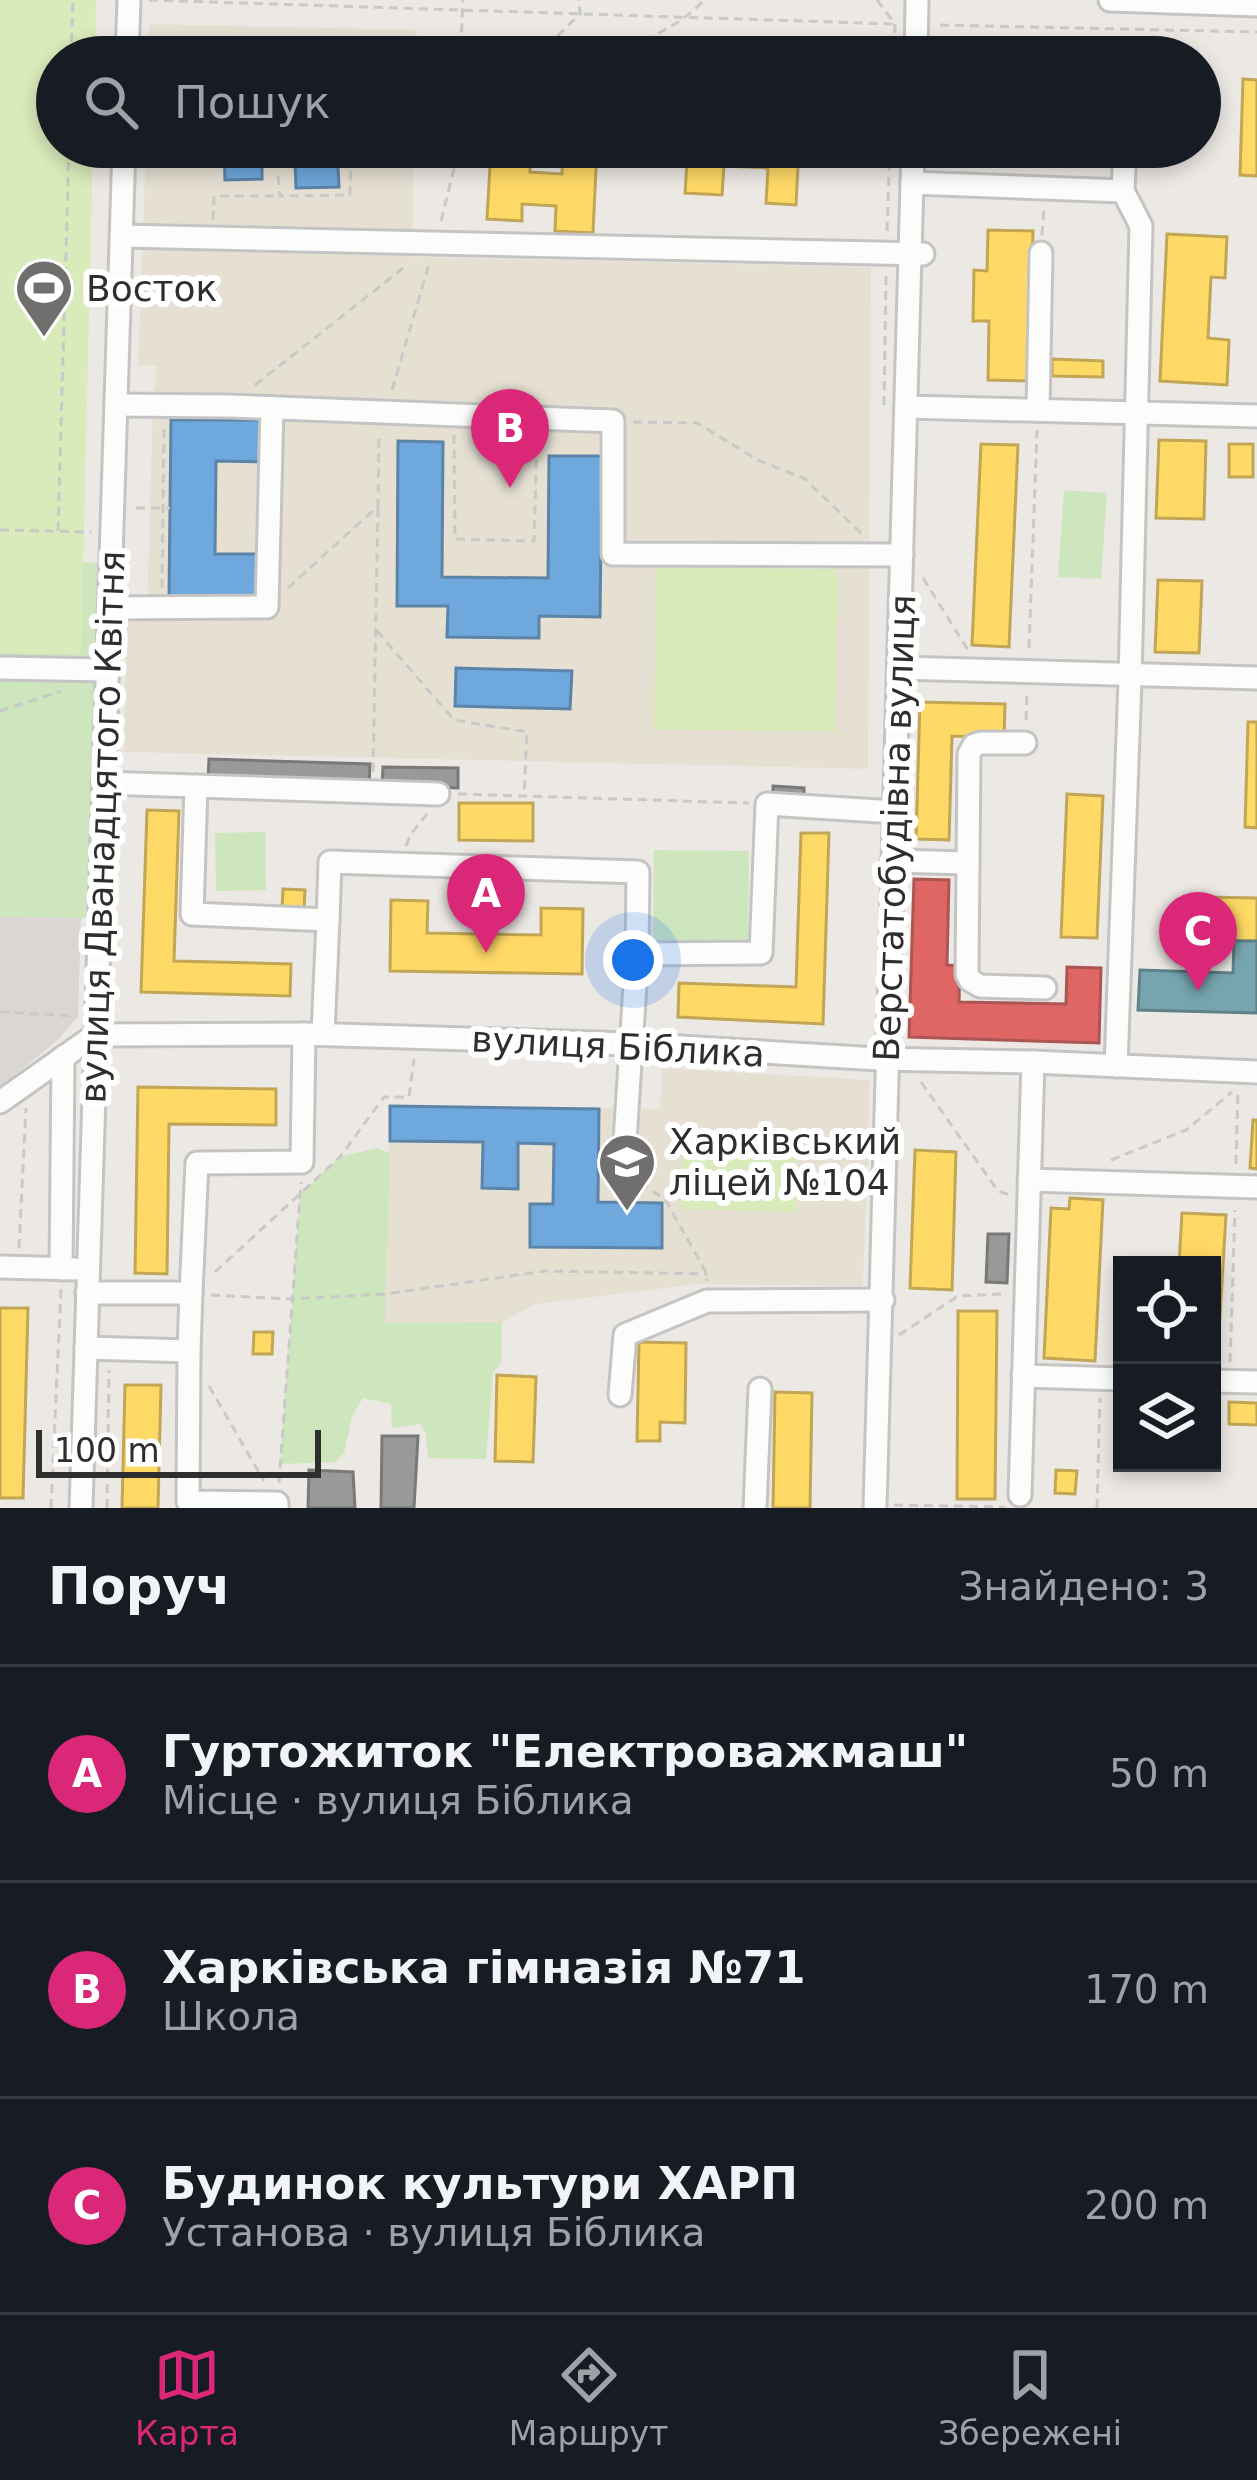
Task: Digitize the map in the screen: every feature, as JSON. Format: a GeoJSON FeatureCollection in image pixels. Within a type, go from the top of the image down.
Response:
{"type":"FeatureCollection","features":[{"type":"Feature","properties":{"kind":"street"},"geometry":{"type":"LineString","coordinates":[[128,36],[129,0]]}},
{"type":"Feature","properties":{"kind":"street"},"geometry":{"type":"LineString","coordinates":[[910,36],[906,24],[917,0]]}},
{"type":"Feature","properties":{"kind":"street"},"geometry":{"type":"LineString","coordinates":[[1110,0],[1257,5]]}},
{"type":"Feature","properties":{"kind":"street","name":"вулиця Дванадцятого Квітня"},"geometry":{"type":"LineString","coordinates":[[81,1508],[124,168]]}},
{"type":"Feature","properties":{"kind":"street","name":"Верстатобудівна вулиця"},"geometry":{"type":"LineString","coordinates":[[880,1507],[899,668],[892,555],[917,254],[912,168]]}},
{"type":"Feature","properties":{"kind":"street"},"geometry":{"type":"LineString","coordinates":[[1116,1066],[1141,226],[1123,191],[1124,168]]}},
{"type":"Feature","properties":{"kind":"street"},"geometry":{"type":"LineString","coordinates":[[912,183],[1123,191]]}},
{"type":"Feature","properties":{"kind":"street"},"geometry":{"type":"LineString","coordinates":[[122,236],[917,254]]}},
{"type":"Feature","properties":{"kind":"street"},"geometry":{"type":"LineString","coordinates":[[1038,410],[1041,253]]}},
{"type":"Feature","properties":{"kind":"street"},"geometry":{"type":"LineString","coordinates":[[116,405],[613,421],[613,554],[892,555]]}},
{"type":"Feature","properties":{"kind":"street"},"geometry":{"type":"LineString","coordinates":[[906,407],[1257,416]]}},
{"type":"Feature","properties":{"kind":"street"},"geometry":{"type":"LineString","coordinates":[[109,608],[267,607],[272,408]]}},
{"type":"Feature","properties":{"kind":"street"},"geometry":{"type":"LineString","coordinates":[[0,668],[107,670]]}},
{"type":"Feature","properties":{"kind":"street"},"geometry":{"type":"LineString","coordinates":[[899,668],[1257,678]]}},
{"type":"Feature","properties":{"kind":"street"},"geometry":{"type":"LineString","coordinates":[[1025,743],[981,743],[970,750],[968,974],[980,986],[1046,988]]}},
{"type":"Feature","properties":{"kind":"street"},"geometry":{"type":"LineString","coordinates":[[103,784],[436,794]]}},
{"type":"Feature","properties":{"kind":"street"},"geometry":{"type":"LineString","coordinates":[[196,786],[192,914],[328,920]]}},
{"type":"Feature","properties":{"kind":"street"},"geometry":{"type":"LineString","coordinates":[[637,954],[761,953],[767,804],[895,812]]}},
{"type":"Feature","properties":{"kind":"street"},"geometry":{"type":"LineString","coordinates":[[893,861],[968,862]]}},
{"type":"Feature","properties":{"kind":"street"},"geometry":{"type":"LineString","coordinates":[[277,1506],[188,1502],[197,1163],[302,1162],[330,862],[638,872],[623,1172]]}},
{"type":"Feature","properties":{"kind":"street","name":"вулиця Біблика"},"geometry":{"type":"LineString","coordinates":[[95,1035],[314,1034],[630,1044],[1257,1072]]}},
{"type":"Feature","properties":{"kind":"street"},"geometry":{"type":"LineString","coordinates":[[0,1102],[95,1035]]}},
{"type":"Feature","properties":{"kind":"street"},"geometry":{"type":"LineString","coordinates":[[61,1269],[63,1057]]}},
{"type":"Feature","properties":{"kind":"street"},"geometry":{"type":"LineString","coordinates":[[1020,1495],[1033,1062]]}},
{"type":"Feature","properties":{"kind":"street"},"geometry":{"type":"LineString","coordinates":[[1029,1191],[1246,1187]]}},
{"type":"Feature","properties":{"kind":"street"},"geometry":{"type":"LineString","coordinates":[[9,1264],[88,1269]]}},
{"type":"Feature","properties":{"kind":"street"},"geometry":{"type":"LineString","coordinates":[[87,1293],[191,1294]]}},
{"type":"Feature","properties":{"kind":"street"},"geometry":{"type":"LineString","coordinates":[[620,1395],[625,1334],[707,1301],[883,1300]]}},
{"type":"Feature","properties":{"kind":"street"},"geometry":{"type":"LineString","coordinates":[[86,1348],[189,1351]]}},
{"type":"Feature","properties":{"kind":"street"},"geometry":{"type":"LineString","coordinates":[[1023,1376],[1111,1378]]}},
{"type":"Feature","properties":{"kind":"street"},"geometry":{"type":"LineString","coordinates":[[1221,1381],[1257,1382]]}},
{"type":"Feature","properties":{"kind":"street"},"geometry":{"type":"LineString","coordinates":[[755,1508],[760,1389]]}},
{"type":"Feature","properties":{"kind":"path"},"geometry":{"type":"LineString","coordinates":[[72,36],[73,0]]}},
{"type":"Feature","properties":{"kind":"path"},"geometry":{"type":"LineString","coordinates":[[147,0],[1257,32]]}},
{"type":"Feature","properties":{"kind":"path"},"geometry":{"type":"LineString","coordinates":[[461,36],[463,0]]}},
{"type":"Feature","properties":{"kind":"path"},"geometry":{"type":"LineString","coordinates":[[557,36],[580,14],[579,0]]}},
{"type":"Feature","properties":{"kind":"path"},"geometry":{"type":"LineString","coordinates":[[652,36],[689,17],[704,0]]}},
{"type":"Feature","properties":{"kind":"path"},"geometry":{"type":"LineString","coordinates":[[877,0],[906,24]]}},
{"type":"Feature","properties":{"kind":"path"},"geometry":{"type":"LineString","coordinates":[[902,36],[906,24]]}},
{"type":"Feature","properties":{"kind":"path"},"geometry":{"type":"LineString","coordinates":[[58,531],[68,168]]}},
{"type":"Feature","properties":{"kind":"path"},"geometry":{"type":"LineString","coordinates":[[212,230],[214,196],[350,195],[351,168]]}},
{"type":"Feature","properties":{"kind":"path"},"geometry":{"type":"LineString","coordinates":[[373,792],[379,427],[454,168]]}},
{"type":"Feature","properties":{"kind":"path"},"geometry":{"type":"LineString","coordinates":[[278,176],[280,196]]}},
{"type":"Feature","properties":{"kind":"path"},"geometry":{"type":"LineString","coordinates":[[1041,253],[1045,189]]}},
{"type":"Feature","properties":{"kind":"path"},"geometry":{"type":"LineString","coordinates":[[229,406],[436,242]]}},
{"type":"Feature","properties":{"kind":"path"},"geometry":{"type":"LineString","coordinates":[[162,608],[165,405]]}},
{"type":"Feature","properties":{"kind":"path"},"geometry":{"type":"LineString","coordinates":[[1029,655],[1038,410]]}},
{"type":"Feature","properties":{"kind":"path"},"geometry":{"type":"LineString","coordinates":[[454,415],[455,538],[534,541],[538,418]]}},
{"type":"Feature","properties":{"kind":"path"},"geometry":{"type":"LineString","coordinates":[[613,421],[697,423],[758,460],[806,479],[892,555],[915,563],[965,648],[980,658]]}},
{"type":"Feature","properties":{"kind":"path"},"geometry":{"type":"LineString","coordinates":[[267,607],[378,506]]}},
{"type":"Feature","properties":{"kind":"path"},"geometry":{"type":"LineString","coordinates":[[128,508],[170,508]]}},
{"type":"Feature","properties":{"kind":"path"},"geometry":{"type":"LineString","coordinates":[[0,530],[93,532]]}},
{"type":"Feature","properties":{"kind":"path"},"geometry":{"type":"LineString","coordinates":[[376,630],[454,720],[527,732],[524,796]]}},
{"type":"Feature","properties":{"kind":"path"},"geometry":{"type":"LineString","coordinates":[[1025,743],[1028,677]]}},
{"type":"Feature","properties":{"kind":"path"},"geometry":{"type":"LineString","coordinates":[[0,711],[66,689]]}},
{"type":"Feature","properties":{"kind":"path"},"geometry":{"type":"LineString","coordinates":[[398,864],[436,794],[767,804]]}},
{"type":"Feature","properties":{"kind":"path"},"geometry":{"type":"LineString","coordinates":[[0,1012],[78,1016]]}},
{"type":"Feature","properties":{"kind":"path"},"geometry":{"type":"LineString","coordinates":[[191,1294],[340,1157],[384,1097],[409,1097],[414,1056]]}},
{"type":"Feature","properties":{"kind":"path"},"geometry":{"type":"LineString","coordinates":[[914,1073],[998,1191],[1029,1191]]}},
{"type":"Feature","properties":{"kind":"path"},"geometry":{"type":"LineString","coordinates":[[1103,1164],[1186,1130],[1238,1087],[1246,1187],[1221,1374]]}},
{"type":"Feature","properties":{"kind":"path"},"geometry":{"type":"LineString","coordinates":[[9,1264],[26,1096]]}},
{"type":"Feature","properties":{"kind":"path"},"geometry":{"type":"LineString","coordinates":[[277,1506],[302,1162]]}},
{"type":"Feature","properties":{"kind":"path"},"geometry":{"type":"LineString","coordinates":[[191,1294],[292,1299],[385,1294],[544,1270],[707,1274],[665,1199],[623,1172]]}},
{"type":"Feature","properties":{"kind":"path"},"geometry":{"type":"LineString","coordinates":[[51,1508],[61,1269]]}},
{"type":"Feature","properties":{"kind":"path"},"geometry":{"type":"LineString","coordinates":[[891,1340],[958,1296],[1006,1294],[1026,1282]]}},
{"type":"Feature","properties":{"kind":"path"},"geometry":{"type":"LineString","coordinates":[[189,1351],[277,1506]]}},
{"type":"Feature","properties":{"kind":"path"},"geometry":{"type":"LineString","coordinates":[[1096,1508],[1111,1378]]}},
{"type":"Feature","properties":{"kind":"path"},"geometry":{"type":"LineString","coordinates":[[880,1507],[1005,1507],[1020,1495]]}},
{"type":"Feature","properties":{"kind":"shaded area"},"geometry":{"type":"Polygon","coordinates":[[[149,24],[417,30],[417,36],[149,36],[149,24]]]}},
{"type":"Feature","properties":{"kind":"shaded area"},"geometry":{"type":"Polygon","coordinates":[[[145,168],[414,168],[412,257],[871,267],[868,769],[124,752],[127,608],[147,609],[157,366],[138,365],[145,168]]]}},
{"type":"Feature","properties":{"kind":"shaded area"},"geometry":{"type":"Polygon","coordinates":[[[0,917],[81,918],[78,1016],[59,1039],[0,1087],[0,917]]]}},
{"type":"Feature","properties":{"kind":"shaded area","name":"Харківський ліцей №104"},"geometry":{"type":"Polygon","coordinates":[[[662,1068],[870,1080],[863,1286],[698,1284],[536,1304],[502,1322],[384,1323],[390,1106],[660,1109],[662,1068]]]}},
{"type":"Feature","properties":{"kind":"green space","name":"Восток"},"geometry":{"type":"Polygon","coordinates":[[[0,0],[96,0],[95,36],[36,36],[36,168],[93,168],[81,654],[0,653],[0,0]]]}},
{"type":"Feature","properties":{"kind":"green space"},"geometry":{"type":"Polygon","coordinates":[[[1064,490],[1107,493],[1101,579],[1058,577],[1064,490]]]}},
{"type":"Feature","properties":{"kind":"green space"},"geometry":{"type":"Polygon","coordinates":[[[0,560],[112,563],[99,918],[0,917],[0,560]]]}},
{"type":"Feature","properties":{"kind":"green space"},"geometry":{"type":"Polygon","coordinates":[[[656,568],[837,569],[836,731],[654,730],[656,568]]]}},
{"type":"Feature","properties":{"kind":"green space"},"geometry":{"type":"Polygon","coordinates":[[[265,832],[266,890],[216,891],[215,833],[265,832]]]}},
{"type":"Feature","properties":{"kind":"green space"},"geometry":{"type":"Polygon","coordinates":[[[654,850],[749,851],[748,943],[653,942],[654,850]]]}},
{"type":"Feature","properties":{"kind":"green space"},"geometry":{"type":"Polygon","coordinates":[[[683,1135],[797,1137],[796,1212],[682,1209],[683,1135]]]}},
{"type":"Feature","properties":{"kind":"green space"},"geometry":{"type":"Polygon","coordinates":[[[377,1148],[390,1153],[385,1323],[502,1322],[501,1363],[493,1373],[486,1459],[428,1458],[420,1424],[392,1428],[391,1404],[363,1398],[352,1416],[344,1453],[335,1462],[280,1464],[300,1194],[340,1157],[377,1148]]]}},
{"type":"Feature","properties":{"kind":"building: Житло"},"geometry":{"type":"Polygon","coordinates":[[[1243,79],[1257,80],[1257,176],[1240,175],[1243,79]]]}},
{"type":"Feature","properties":{"kind":"building: Житло"},"geometry":{"type":"Polygon","coordinates":[[[490,168],[562,174],[562,168],[596,168],[593,233],[555,231],[556,206],[522,204],[522,221],[487,219],[490,168]]]}},
{"type":"Feature","properties":{"kind":"building: Житло"},"geometry":{"type":"Polygon","coordinates":[[[687,168],[724,168],[722,195],[685,193],[687,168]]]}},
{"type":"Feature","properties":{"kind":"building: Житло"},"geometry":{"type":"Polygon","coordinates":[[[768,168],[798,168],[796,205],[766,203],[768,168]]]}},
{"type":"Feature","properties":{"kind":"building: Житло"},"geometry":{"type":"Polygon","coordinates":[[[988,230],[1033,231],[1030,381],[988,380],[989,321],[973,321],[974,270],[987,271],[988,230]]]}},
{"type":"Feature","properties":{"kind":"building: Житло"},"geometry":{"type":"Polygon","coordinates":[[[1167,234],[1227,237],[1225,278],[1211,277],[1208,338],[1229,340],[1227,385],[1160,381],[1167,234]]]}},
{"type":"Feature","properties":{"kind":"building: Житло"},"geometry":{"type":"Polygon","coordinates":[[[1052,359],[1103,361],[1103,377],[1052,376],[1052,359]]]}},
{"type":"Feature","properties":{"kind":"building: Житло"},"geometry":{"type":"Polygon","coordinates":[[[1159,440],[1206,441],[1204,519],[1156,518],[1159,440]]]}},
{"type":"Feature","properties":{"kind":"building: Житло"},"geometry":{"type":"Polygon","coordinates":[[[981,444],[1018,445],[1009,647],[972,645],[981,444]]]}},
{"type":"Feature","properties":{"kind":"building: Житло"},"geometry":{"type":"Polygon","coordinates":[[[1229,444],[1253,444],[1253,477],[1229,477],[1229,444]]]}},
{"type":"Feature","properties":{"kind":"building: Житло"},"geometry":{"type":"Polygon","coordinates":[[[1158,580],[1202,581],[1199,653],[1155,652],[1158,580]]]}},
{"type":"Feature","properties":{"kind":"building: Житло"},"geometry":{"type":"Polygon","coordinates":[[[920,702],[1005,704],[1004,738],[952,736],[949,840],[916,839],[920,702]]]}},
{"type":"Feature","properties":{"kind":"building: Житло"},"geometry":{"type":"Polygon","coordinates":[[[1248,722],[1257,722],[1257,828],[1245,827],[1248,722]]]}},
{"type":"Feature","properties":{"kind":"building: Житло"},"geometry":{"type":"Polygon","coordinates":[[[1067,794],[1103,796],[1097,938],[1061,937],[1067,794]]]}},
{"type":"Feature","properties":{"kind":"building: Житло"},"geometry":{"type":"Polygon","coordinates":[[[459,803],[533,803],[533,841],[459,840],[459,803]]]}},
{"type":"Feature","properties":{"kind":"building: Житло"},"geometry":{"type":"Polygon","coordinates":[[[147,810],[179,811],[174,961],[291,964],[290,996],[141,992],[147,810]]]}},
{"type":"Feature","properties":{"kind":"building: Житло"},"geometry":{"type":"Polygon","coordinates":[[[801,833],[829,833],[823,1024],[678,1017],[679,983],[796,987],[801,833]]]}},
{"type":"Feature","properties":{"kind":"building: Житло"},"geometry":{"type":"Polygon","coordinates":[[[283,889],[305,890],[304,910],[282,909],[283,889]]]}},
{"type":"Feature","properties":{"kind":"building: Житло"},"geometry":{"type":"Polygon","coordinates":[[[1202,897],[1257,898],[1257,941],[1201,940],[1202,897]]]}},
{"type":"Feature","properties":{"kind":"building: Житло"},"geometry":{"type":"Polygon","coordinates":[[[391,900],[428,901],[427,933],[541,935],[541,908],[583,909],[582,974],[390,971],[391,900]]]}},
{"type":"Feature","properties":{"kind":"building: Житло"},"geometry":{"type":"Polygon","coordinates":[[[138,1087],[276,1089],[276,1125],[169,1124],[167,1274],[135,1273],[138,1087]]]}},
{"type":"Feature","properties":{"kind":"building: Житло"},"geometry":{"type":"Polygon","coordinates":[[[1253,1120],[1257,1120],[1257,1169],[1250,1168],[1253,1120]]]}},
{"type":"Feature","properties":{"kind":"building: Житло"},"geometry":{"type":"Polygon","coordinates":[[[915,1150],[956,1152],[952,1290],[910,1288],[915,1150]]]}},
{"type":"Feature","properties":{"kind":"building: Житло"},"geometry":{"type":"Polygon","coordinates":[[[1070,1198],[1103,1200],[1095,1361],[1044,1358],[1051,1208],[1069,1209],[1070,1198]]]}},
{"type":"Feature","properties":{"kind":"building: Житло"},"geometry":{"type":"Polygon","coordinates":[[[1182,1213],[1226,1215],[1221,1299],[1221,1256],[1180,1256],[1182,1213]]]}},
{"type":"Feature","properties":{"kind":"building: Житло"},"geometry":{"type":"Polygon","coordinates":[[[0,1308],[28,1308],[23,1498],[0,1498],[0,1308]]]}},
{"type":"Feature","properties":{"kind":"building: Житло"},"geometry":{"type":"Polygon","coordinates":[[[958,1311],[997,1311],[995,1499],[957,1499],[958,1311]]]}},
{"type":"Feature","properties":{"kind":"building: Житло"},"geometry":{"type":"Polygon","coordinates":[[[254,1332],[273,1332],[272,1354],[253,1354],[254,1332]]]}},
{"type":"Feature","properties":{"kind":"building: Житло"},"geometry":{"type":"Polygon","coordinates":[[[639,1342],[686,1343],[685,1423],[660,1422],[660,1441],[637,1441],[639,1342]]]}},
{"type":"Feature","properties":{"kind":"building: Житло"},"geometry":{"type":"Polygon","coordinates":[[[497,1375],[536,1377],[533,1462],[495,1461],[497,1375]]]}},
{"type":"Feature","properties":{"kind":"building: Житло"},"geometry":{"type":"Polygon","coordinates":[[[125,1385],[161,1385],[158,1508],[122,1508],[125,1385]]]}},
{"type":"Feature","properties":{"kind":"building: Житло"},"geometry":{"type":"Polygon","coordinates":[[[775,1392],[812,1393],[810,1508],[773,1508],[775,1392]]]}},
{"type":"Feature","properties":{"kind":"building: Житло"},"geometry":{"type":"Polygon","coordinates":[[[1229,1402],[1257,1403],[1257,1425],[1229,1424],[1229,1402]]]}},
{"type":"Feature","properties":{"kind":"building: Житло"},"geometry":{"type":"Polygon","coordinates":[[[1056,1470],[1077,1471],[1075,1494],[1055,1493],[1056,1470]]]}},
{"type":"Feature","properties":{"kind":"building: Торгівля"},"geometry":{"type":"Polygon","coordinates":[[[914,879],[949,880],[947,965],[960,966],[959,1002],[1066,1004],[1067,967],[1101,968],[1099,1043],[909,1037],[914,879]]]}},
{"type":"Feature","properties":{"kind":"building: Школи"},"geometry":{"type":"Polygon","coordinates":[[[225,168],[262,168],[262,179],[225,180],[225,168]]]}},
{"type":"Feature","properties":{"kind":"building: Школи"},"geometry":{"type":"Polygon","coordinates":[[[295,168],[338,168],[339,187],[296,188],[295,168]]]}},
{"type":"Feature","properties":{"kind":"building: Школи"},"geometry":{"type":"Polygon","coordinates":[[[171,420],[262,420],[262,462],[216,461],[215,554],[258,554],[257,597],[169,597],[171,420]]]}},
{"type":"Feature","properties":{"kind":"building: Школи"},"geometry":{"type":"Polygon","coordinates":[[[398,441],[443,442],[442,577],[548,578],[549,456],[602,456],[600,617],[539,616],[539,638],[447,637],[448,606],[397,606],[398,441]]]}},
{"type":"Feature","properties":{"kind":"building: Школи"},"geometry":{"type":"Polygon","coordinates":[[[456,668],[572,671],[570,709],[455,706],[456,668]]]}},
{"type":"Feature","properties":{"kind":"building: Школи"},"geometry":{"type":"Polygon","coordinates":[[[390,1106],[599,1109],[598,1202],[662,1203],[662,1248],[530,1247],[530,1204],[553,1204],[554,1144],[518,1143],[518,1189],[482,1188],[483,1142],[390,1141],[390,1106]]]}},
{"type":"Feature","properties":{"kind":"building: Установи"},"geometry":{"type":"Polygon","coordinates":[[[1234,941],[1257,941],[1257,1013],[1138,1010],[1140,970],[1233,973],[1234,941]]]}},
{"type":"Feature","properties":{"kind":"building: Промзона"},"geometry":{"type":"Polygon","coordinates":[[[209,759],[370,764],[369,785],[208,779],[209,759]]]}},
{"type":"Feature","properties":{"kind":"building: Промзона"},"geometry":{"type":"Polygon","coordinates":[[[383,767],[458,768],[458,788],[382,786],[383,767]]]}},
{"type":"Feature","properties":{"kind":"building: Промзона"},"geometry":{"type":"Polygon","coordinates":[[[773,786],[804,788],[804,801],[773,799],[773,786]]]}},
{"type":"Feature","properties":{"kind":"building: Промзона"},"geometry":{"type":"Polygon","coordinates":[[[988,1234],[1009,1234],[1007,1283],[986,1282],[988,1234]]]}},
{"type":"Feature","properties":{"kind":"building: Промзона"},"geometry":{"type":"Polygon","coordinates":[[[382,1436],[418,1436],[414,1508],[381,1508],[382,1436]]]}},
{"type":"Feature","properties":{"kind":"building: Промзона"},"geometry":{"type":"Polygon","coordinates":[[[309,1470],[353,1472],[355,1508],[308,1508],[309,1470]]]}},
{"type":"Feature","properties":{"kind":"place","name":"Восток"},"geometry":{"type":"Point","coordinates":[44,339]}},
{"type":"Feature","properties":{"kind":"place","name":"Харківська гімназія №71"},"geometry":{"type":"Point","coordinates":[510,488]}},
{"type":"Feature","properties":{"kind":"place","name":"Гуртожиток \"Електроважмаш\""},"geometry":{"type":"Point","coordinates":[486,953]}},
{"type":"Feature","properties":{"kind":"place","name":"Будинок культури ХАРП"},"geometry":{"type":"Point","coordinates":[1198,991]}},
{"type":"Feature","properties":{"kind":"place","name":"Харківський ліцей №104"},"geometry":{"type":"Point","coordinates":[627,1213]}}]}
